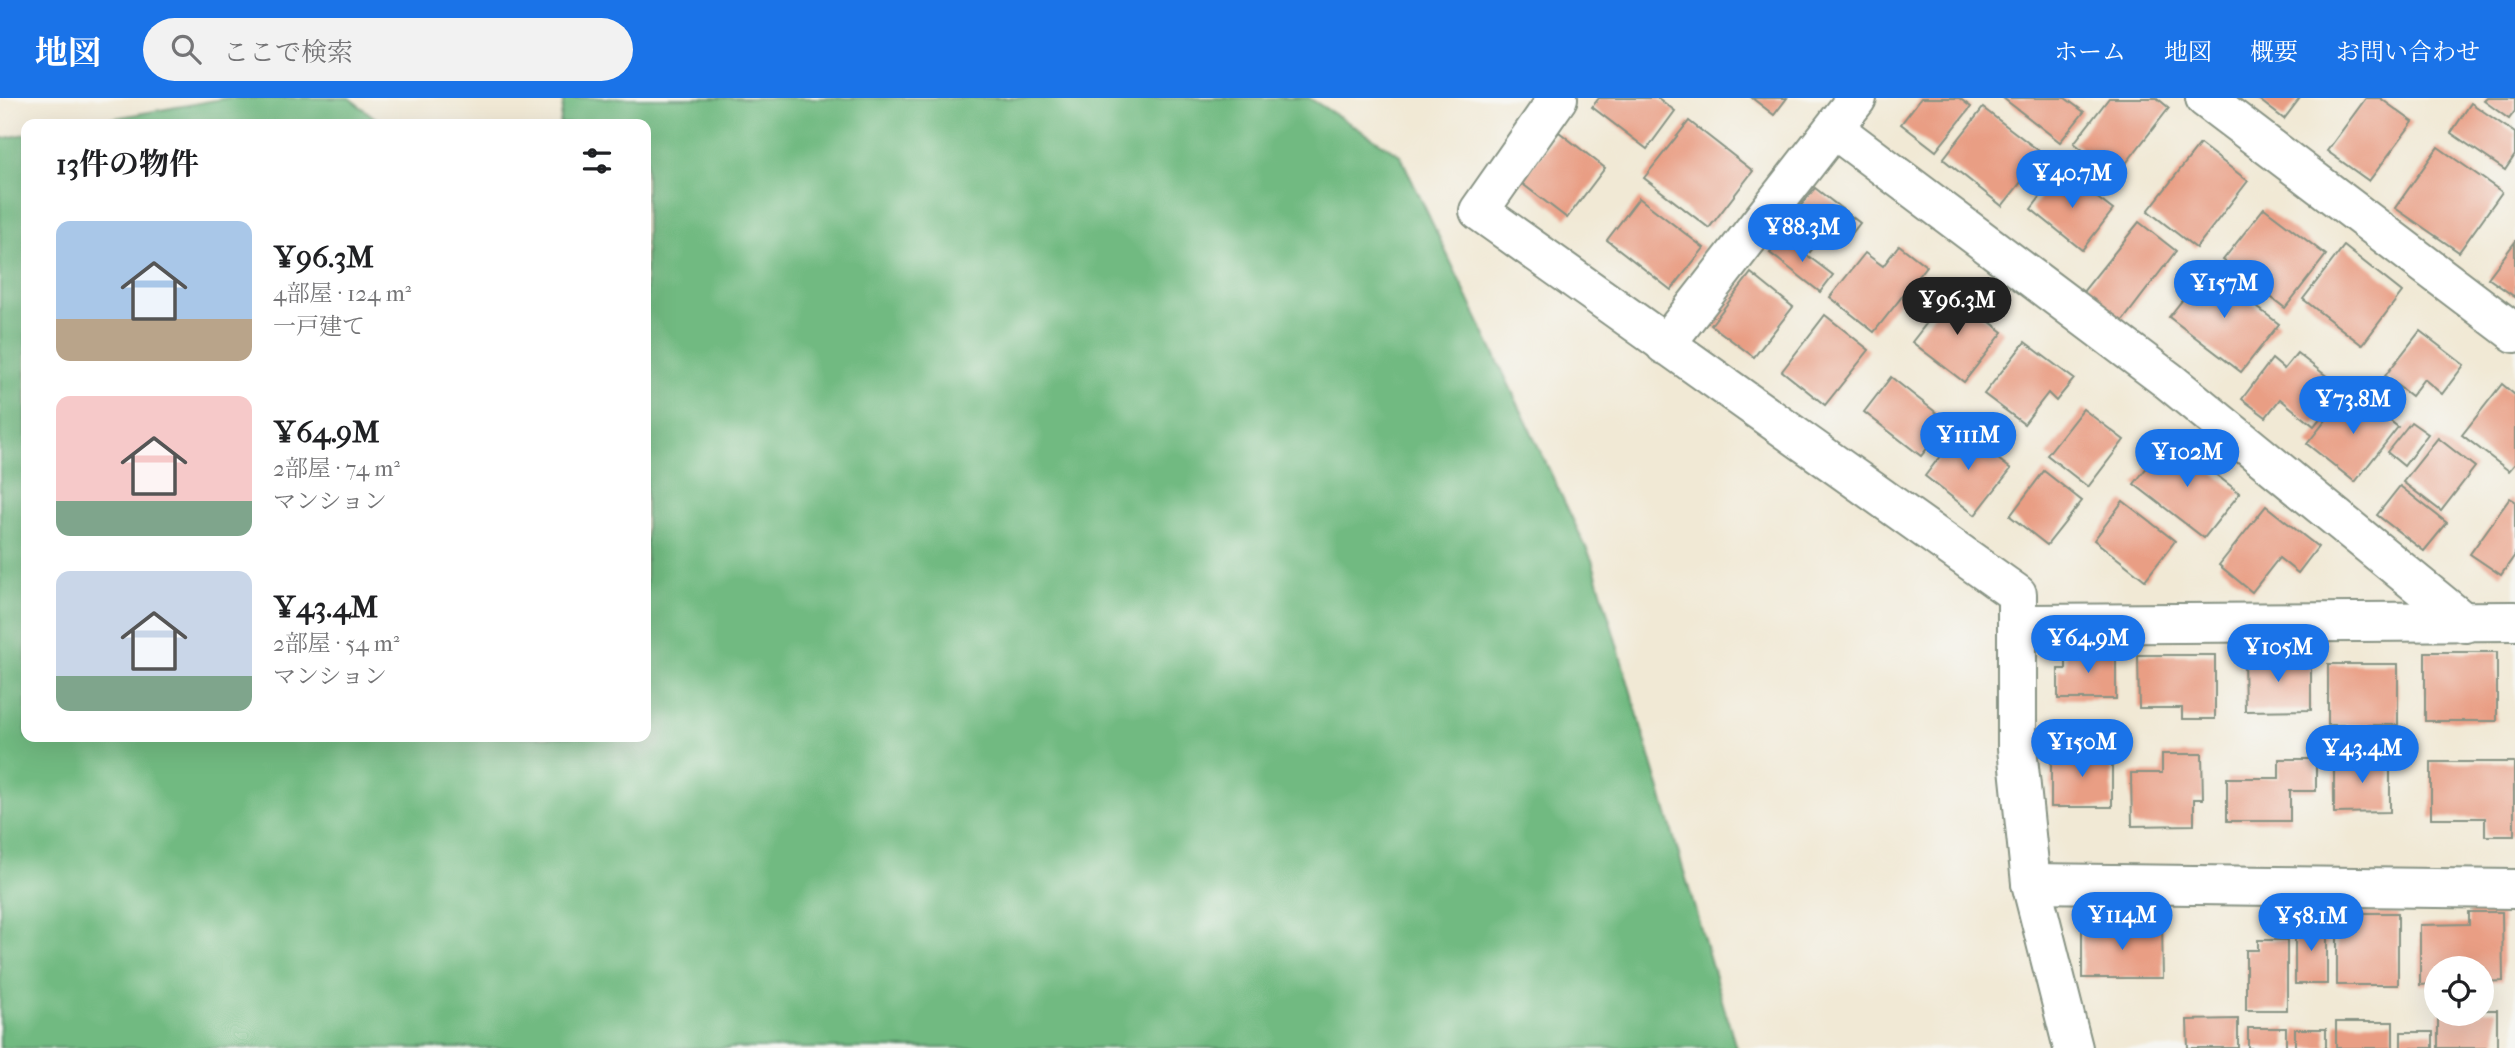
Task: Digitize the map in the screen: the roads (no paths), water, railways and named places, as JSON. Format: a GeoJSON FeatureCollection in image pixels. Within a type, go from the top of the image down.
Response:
{"type":"FeatureCollection","features":[{"type":"Feature","properties":{"kind":"street"},"geometry":{"type":"LineString","coordinates":[[1558,98],[1479,211],[2017,594],[2017,748],[2031,883],[2073,1048]]}},
{"type":"Feature","properties":{"kind":"street"},"geometry":{"type":"LineString","coordinates":[[1665,345],[1857,98]]}},
{"type":"Feature","properties":{"kind":"street"},"geometry":{"type":"LineString","coordinates":[[2204,98],[2515,333]]}},
{"type":"Feature","properties":{"kind":"street"},"geometry":{"type":"LineString","coordinates":[[1835,129],[2169,381],[2465,622]]}},
{"type":"Feature","properties":{"kind":"street"},"geometry":{"type":"LineString","coordinates":[[2017,624],[2515,621]]}},
{"type":"Feature","properties":{"kind":"street"},"geometry":{"type":"LineString","coordinates":[[2031,883],[2515,889]]}}]}
